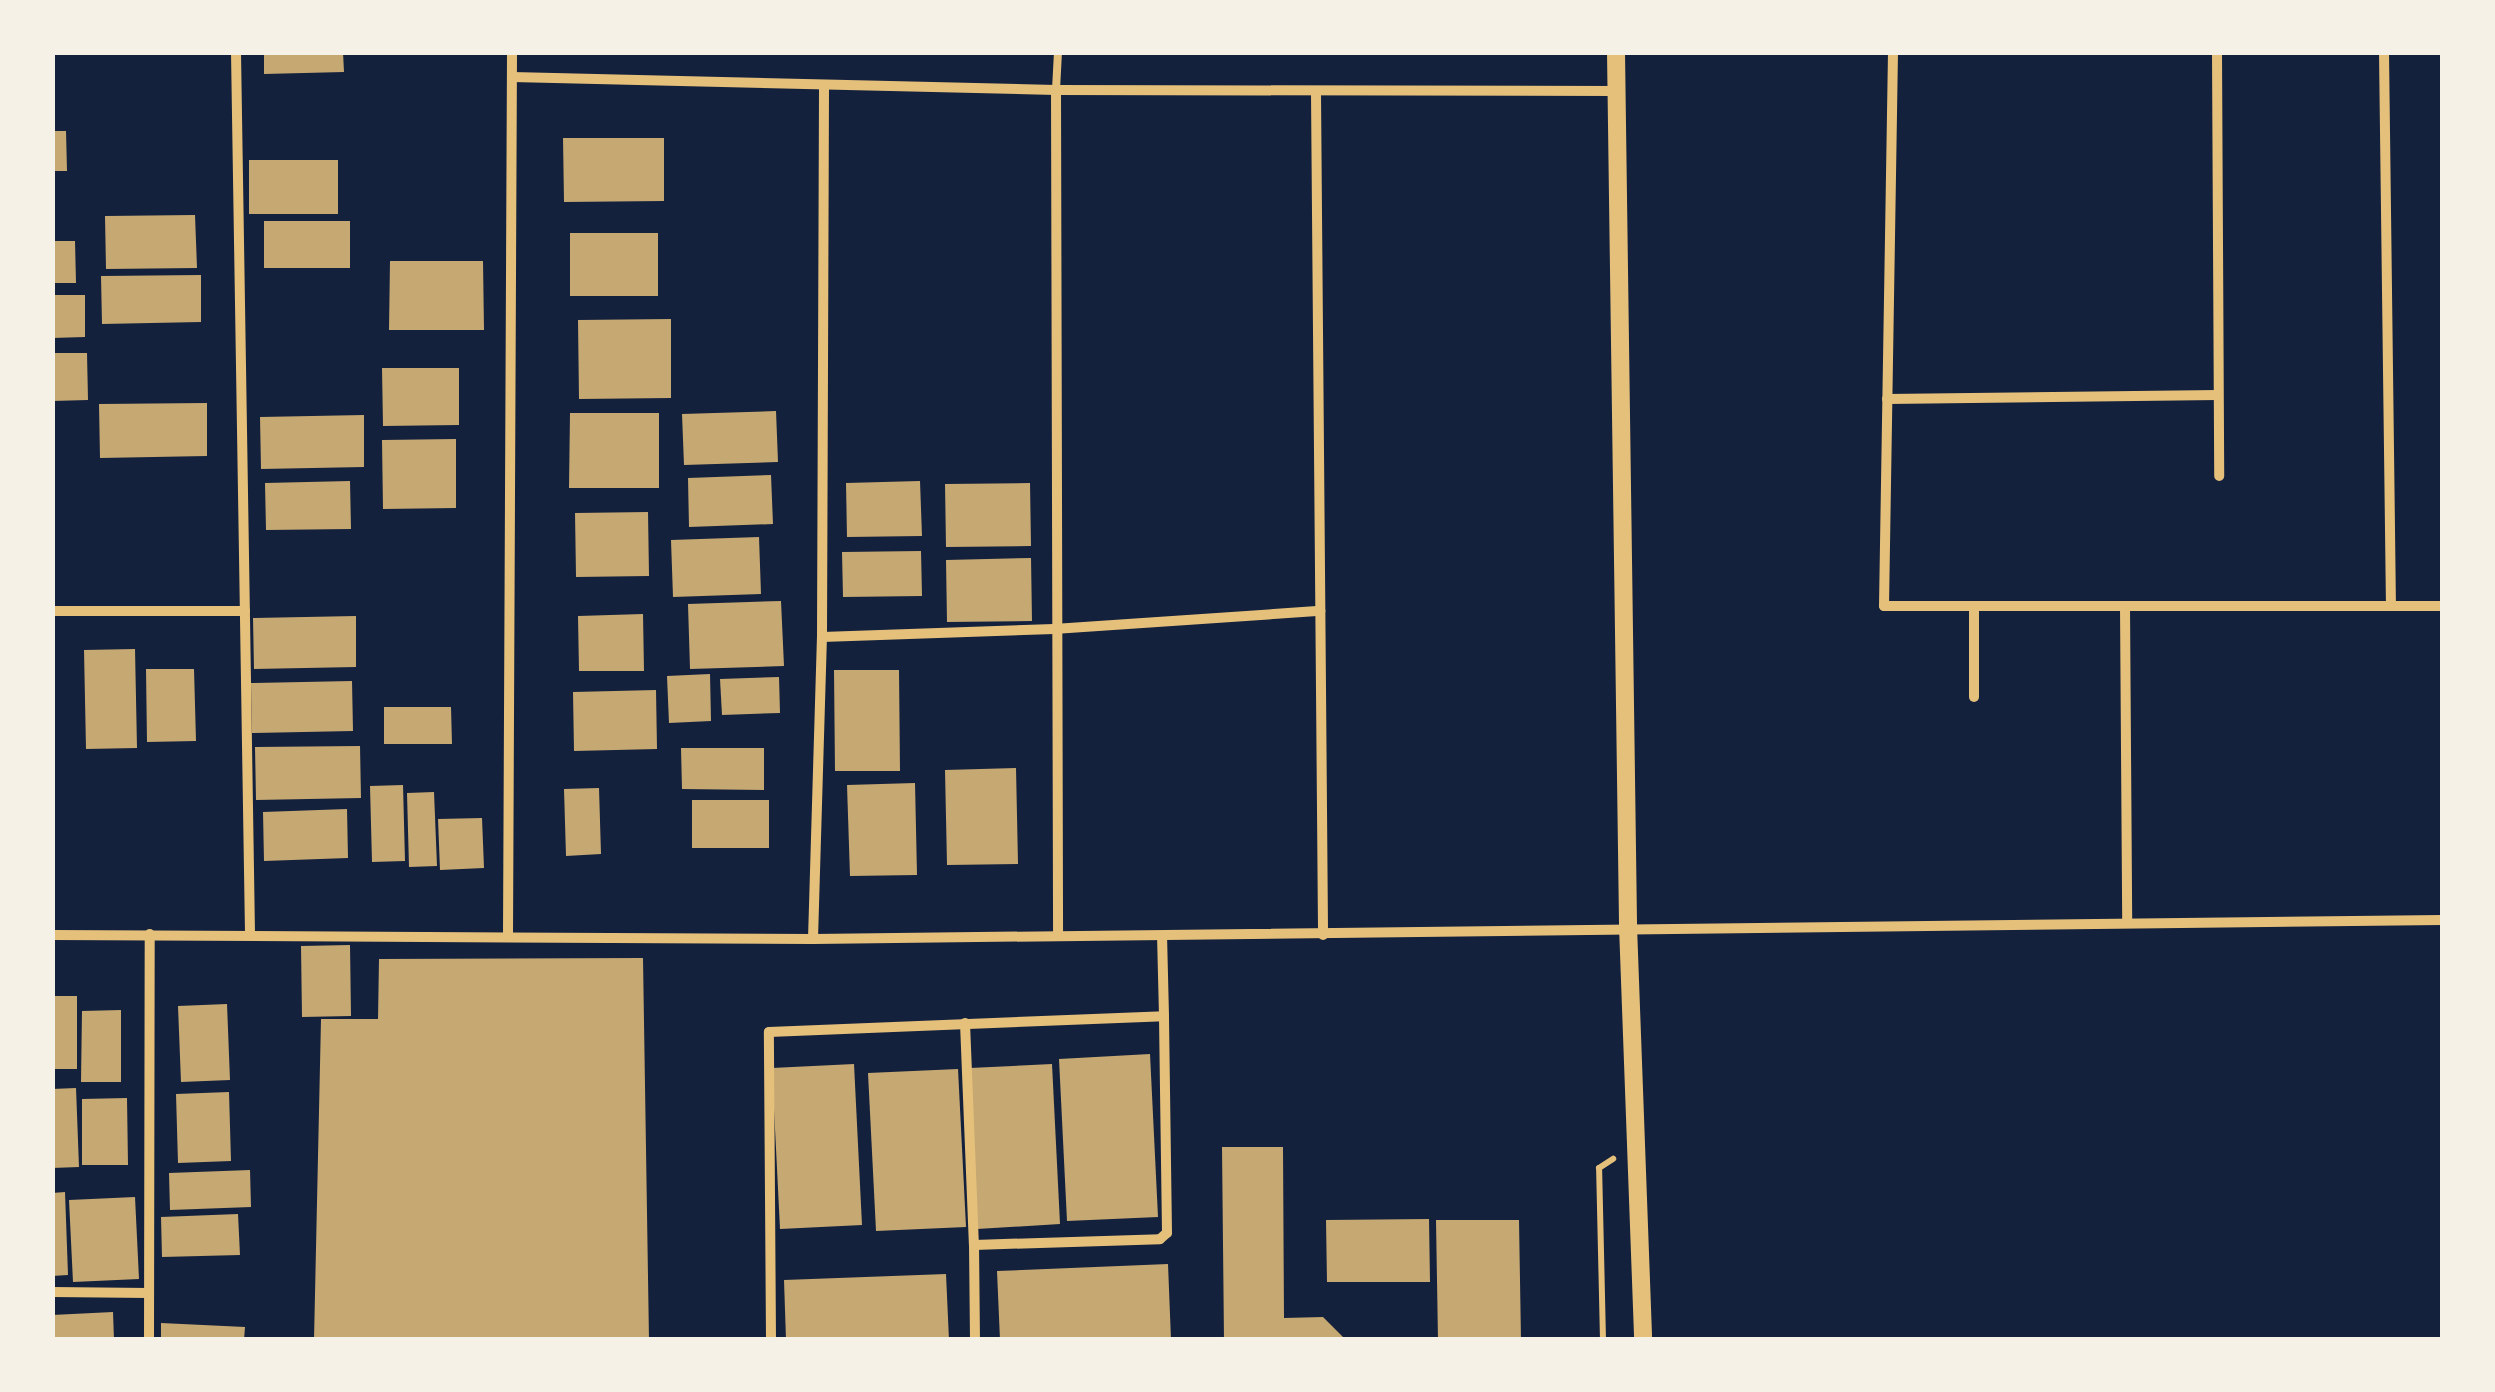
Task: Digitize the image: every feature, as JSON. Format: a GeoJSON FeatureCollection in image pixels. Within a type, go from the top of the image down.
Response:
{"type":"FeatureCollection","features":[{"type":"Feature","properties":{"kind":"street"},"geometry":{"type":"LineString","coordinates":[[236,52],[250,933]]}},
{"type":"Feature","properties":{"kind":"street"},"geometry":{"type":"LineString","coordinates":[[508,936],[512,52]]}},
{"type":"Feature","properties":{"kind":"street"},"geometry":{"type":"LineString","coordinates":[[1616,52],[1628,926],[1643,1340]]}},
{"type":"Feature","properties":{"kind":"street"},"geometry":{"type":"LineString","coordinates":[[1892,52],[1884,606],[2442,606]]}},
{"type":"Feature","properties":{"kind":"street"},"geometry":{"type":"LineString","coordinates":[[2217,52],[2220,476]]}},
{"type":"Feature","properties":{"kind":"street"},"geometry":{"type":"LineString","coordinates":[[2384,52],[2392,606]]}},
{"type":"Feature","properties":{"kind":"street"},"geometry":{"type":"LineString","coordinates":[[512,77],[1056,90],[1617,91]]}},
{"type":"Feature","properties":{"kind":"street"},"geometry":{"type":"LineString","coordinates":[[813,939],[822,637],[824,86]]}},
{"type":"Feature","properties":{"kind":"street"},"geometry":{"type":"LineString","coordinates":[[1056,90],[1054,629],[1058,936]]}},
{"type":"Feature","properties":{"kind":"street"},"geometry":{"type":"LineString","coordinates":[[1316,93],[1323,935]]}},
{"type":"Feature","properties":{"kind":"street"},"geometry":{"type":"LineString","coordinates":[[1887,399],[2218,395]]}},
{"type":"Feature","properties":{"kind":"street"},"geometry":{"type":"LineString","coordinates":[[1974,606],[1974,698]]}},
{"type":"Feature","properties":{"kind":"street"},"geometry":{"type":"LineString","coordinates":[[2125,606],[2127,922]]}},
{"type":"Feature","properties":{"kind":"street"},"geometry":{"type":"LineString","coordinates":[[52,611],[245,611]]}},
{"type":"Feature","properties":{"kind":"street"},"geometry":{"type":"LineString","coordinates":[[822,637],[1054,629],[1320,611]]}},
{"type":"Feature","properties":{"kind":"street"},"geometry":{"type":"LineString","coordinates":[[52,935],[250,933],[813,939],[1323,935],[1628,926],[2442,920]]}},
{"type":"Feature","properties":{"kind":"street"},"geometry":{"type":"LineString","coordinates":[[150,934],[150,1340]]}},
{"type":"Feature","properties":{"kind":"street"},"geometry":{"type":"LineString","coordinates":[[974,1246],[1160,1239],[1166,1234],[1162,936]]}},
{"type":"Feature","properties":{"kind":"street"},"geometry":{"type":"LineString","coordinates":[[771,1340],[770,1032],[1164,1016]]}},
{"type":"Feature","properties":{"kind":"street"},"geometry":{"type":"LineString","coordinates":[[965,1023],[975,1340]]}},
{"type":"Feature","properties":{"kind":"street"},"geometry":{"type":"LineString","coordinates":[[52,1292],[149,1293]]}},
{"type":"Feature","properties":{"kind":"lane"},"geometry":{"type":"LineString","coordinates":[[1056,90],[1058,52]]}},
{"type":"Feature","properties":{"kind":"path"},"geometry":{"type":"LineString","coordinates":[[1603,1340],[1599,1168],[1636,1144]]}},
{"type":"Feature","properties":{"kind":"building"},"geometry":{"type":"Polygon","coordinates":[[[264,52],[343,52],[344,72],[264,74],[264,52]]]}},
{"type":"Feature","properties":{"kind":"building"},"geometry":{"type":"Polygon","coordinates":[[[52,131],[66,131],[67,171],[52,171],[52,131]]]}},
{"type":"Feature","properties":{"kind":"building"},"geometry":{"type":"Polygon","coordinates":[[[563,138],[664,138],[664,201],[564,202],[563,138]]]}},
{"type":"Feature","properties":{"kind":"building"},"geometry":{"type":"Polygon","coordinates":[[[249,160],[338,160],[338,214],[249,214],[249,160]]]}},
{"type":"Feature","properties":{"kind":"building"},"geometry":{"type":"Polygon","coordinates":[[[195,215],[197,268],[106,269],[105,216],[195,215]]]}},
{"type":"Feature","properties":{"kind":"building"},"geometry":{"type":"Polygon","coordinates":[[[264,221],[350,221],[350,268],[264,268],[264,221]]]}},
{"type":"Feature","properties":{"kind":"building"},"geometry":{"type":"Polygon","coordinates":[[[570,233],[658,233],[658,296],[570,296],[570,233]]]}},
{"type":"Feature","properties":{"kind":"building"},"geometry":{"type":"Polygon","coordinates":[[[52,241],[75,241],[76,283],[52,283],[52,241]]]}},
{"type":"Feature","properties":{"kind":"building"},"geometry":{"type":"Polygon","coordinates":[[[390,261],[483,261],[484,330],[389,330],[390,261]]]}},
{"type":"Feature","properties":{"kind":"building"},"geometry":{"type":"Polygon","coordinates":[[[201,275],[201,322],[102,324],[101,276],[201,275]]]}},
{"type":"Feature","properties":{"kind":"building"},"geometry":{"type":"Polygon","coordinates":[[[52,295],[85,295],[85,337],[52,338],[52,295]]]}},
{"type":"Feature","properties":{"kind":"building"},"geometry":{"type":"Polygon","coordinates":[[[671,319],[671,398],[579,399],[578,320],[671,319]]]}},
{"type":"Feature","properties":{"kind":"building"},"geometry":{"type":"Polygon","coordinates":[[[52,353],[87,353],[88,400],[52,401],[52,353]]]}},
{"type":"Feature","properties":{"kind":"building"},"geometry":{"type":"Polygon","coordinates":[[[382,368],[459,368],[459,425],[383,426],[382,368]]]}},
{"type":"Feature","properties":{"kind":"building"},"geometry":{"type":"Polygon","coordinates":[[[207,403],[207,456],[100,458],[99,404],[207,403]]]}},
{"type":"Feature","properties":{"kind":"building"},"geometry":{"type":"Polygon","coordinates":[[[776,411],[778,462],[684,465],[682,414],[776,411]]]}},
{"type":"Feature","properties":{"kind":"building"},"geometry":{"type":"Polygon","coordinates":[[[570,413],[659,413],[659,488],[569,488],[570,413]]]}},
{"type":"Feature","properties":{"kind":"building"},"geometry":{"type":"Polygon","coordinates":[[[364,415],[364,467],[261,469],[260,417],[364,415]]]}},
{"type":"Feature","properties":{"kind":"building"},"geometry":{"type":"Polygon","coordinates":[[[456,439],[456,508],[383,509],[382,440],[456,439]]]}},
{"type":"Feature","properties":{"kind":"building"},"geometry":{"type":"Polygon","coordinates":[[[771,475],[773,524],[689,527],[688,478],[771,475]]]}},
{"type":"Feature","properties":{"kind":"building"},"geometry":{"type":"Polygon","coordinates":[[[350,481],[351,529],[266,530],[265,483],[350,481]]]}},
{"type":"Feature","properties":{"kind":"building"},"geometry":{"type":"Polygon","coordinates":[[[920,481],[922,536],[847,537],[846,483],[920,481]]]}},
{"type":"Feature","properties":{"kind":"building"},"geometry":{"type":"Polygon","coordinates":[[[1030,483],[1031,546],[946,547],[945,484],[1030,483]]]}},
{"type":"Feature","properties":{"kind":"building"},"geometry":{"type":"Polygon","coordinates":[[[648,512],[649,576],[576,577],[575,513],[648,512]]]}},
{"type":"Feature","properties":{"kind":"building"},"geometry":{"type":"Polygon","coordinates":[[[759,537],[761,594],[673,597],[671,540],[759,537]]]}},
{"type":"Feature","properties":{"kind":"building"},"geometry":{"type":"Polygon","coordinates":[[[921,551],[922,596],[843,597],[842,552],[921,551]]]}},
{"type":"Feature","properties":{"kind":"building"},"geometry":{"type":"Polygon","coordinates":[[[1031,558],[1032,621],[947,622],[946,560],[1031,558]]]}},
{"type":"Feature","properties":{"kind":"building"},"geometry":{"type":"Polygon","coordinates":[[[781,601],[784,666],[690,669],[688,604],[781,601]]]}},
{"type":"Feature","properties":{"kind":"building"},"geometry":{"type":"Polygon","coordinates":[[[643,614],[644,671],[579,671],[578,616],[643,614]]]}},
{"type":"Feature","properties":{"kind":"building"},"geometry":{"type":"Polygon","coordinates":[[[356,616],[356,667],[254,669],[253,618],[356,616]]]}},
{"type":"Feature","properties":{"kind":"building"},"geometry":{"type":"Polygon","coordinates":[[[135,649],[137,748],[86,749],[84,650],[135,649]]]}},
{"type":"Feature","properties":{"kind":"building"},"geometry":{"type":"Polygon","coordinates":[[[146,669],[194,669],[196,741],[147,742],[146,669]]]}},
{"type":"Feature","properties":{"kind":"building"},"geometry":{"type":"Polygon","coordinates":[[[834,670],[899,670],[900,771],[835,771],[834,670]]]}},
{"type":"Feature","properties":{"kind":"building"},"geometry":{"type":"Polygon","coordinates":[[[710,674],[711,721],[669,723],[667,676],[710,674]]]}},
{"type":"Feature","properties":{"kind":"building"},"geometry":{"type":"Polygon","coordinates":[[[779,677],[780,713],[722,715],[720,679],[779,677]]]}},
{"type":"Feature","properties":{"kind":"building"},"geometry":{"type":"Polygon","coordinates":[[[352,681],[353,731],[252,733],[251,683],[352,681]]]}},
{"type":"Feature","properties":{"kind":"building"},"geometry":{"type":"Polygon","coordinates":[[[656,690],[657,749],[574,751],[573,692],[656,690]]]}},
{"type":"Feature","properties":{"kind":"building"},"geometry":{"type":"Polygon","coordinates":[[[384,707],[451,707],[452,744],[384,744],[384,707]]]}},
{"type":"Feature","properties":{"kind":"building"},"geometry":{"type":"Polygon","coordinates":[[[360,746],[361,798],[256,800],[255,747],[360,746]]]}},
{"type":"Feature","properties":{"kind":"building"},"geometry":{"type":"Polygon","coordinates":[[[681,748],[764,748],[764,790],[682,789],[681,748]]]}},
{"type":"Feature","properties":{"kind":"building"},"geometry":{"type":"Polygon","coordinates":[[[1016,768],[1018,864],[947,865],[945,770],[1016,768]]]}},
{"type":"Feature","properties":{"kind":"building"},"geometry":{"type":"Polygon","coordinates":[[[915,783],[917,875],[850,876],[847,785],[915,783]]]}},
{"type":"Feature","properties":{"kind":"building"},"geometry":{"type":"Polygon","coordinates":[[[403,785],[405,861],[372,862],[370,786],[403,785]]]}},
{"type":"Feature","properties":{"kind":"building"},"geometry":{"type":"Polygon","coordinates":[[[599,788],[601,854],[566,856],[564,789],[599,788]]]}},
{"type":"Feature","properties":{"kind":"building"},"geometry":{"type":"Polygon","coordinates":[[[434,792],[437,866],[409,867],[407,793],[434,792]]]}},
{"type":"Feature","properties":{"kind":"building"},"geometry":{"type":"Polygon","coordinates":[[[692,800],[769,800],[769,848],[692,848],[692,800]]]}},
{"type":"Feature","properties":{"kind":"building"},"geometry":{"type":"Polygon","coordinates":[[[347,809],[348,858],[264,861],[263,812],[347,809]]]}},
{"type":"Feature","properties":{"kind":"building"},"geometry":{"type":"Polygon","coordinates":[[[482,818],[484,868],[440,870],[438,819],[482,818]]]}},
{"type":"Feature","properties":{"kind":"building"},"geometry":{"type":"Polygon","coordinates":[[[350,945],[351,1016],[302,1017],[301,946],[350,945]]]}},
{"type":"Feature","properties":{"kind":"building"},"geometry":{"type":"Polygon","coordinates":[[[643,958],[649,1340],[314,1340],[321,1019],[378,1019],[379,959],[643,958]]]}},
{"type":"Feature","properties":{"kind":"building"},"geometry":{"type":"Polygon","coordinates":[[[52,996],[77,996],[77,1069],[52,1069],[52,996]]]}},
{"type":"Feature","properties":{"kind":"building"},"geometry":{"type":"Polygon","coordinates":[[[227,1004],[230,1080],[181,1082],[178,1006],[227,1004]]]}},
{"type":"Feature","properties":{"kind":"building"},"geometry":{"type":"Polygon","coordinates":[[[121,1010],[121,1082],[81,1082],[82,1011],[121,1010]]]}},
{"type":"Feature","properties":{"kind":"building"},"geometry":{"type":"Polygon","coordinates":[[[1150,1054],[1158,1217],[1067,1221],[1059,1059],[1150,1054]]]}},
{"type":"Feature","properties":{"kind":"building"},"geometry":{"type":"Polygon","coordinates":[[[854,1064],[862,1225],[780,1229],[772,1068],[854,1064]]]}},
{"type":"Feature","properties":{"kind":"building"},"geometry":{"type":"Polygon","coordinates":[[[1052,1064],[1060,1224],[977,1229],[970,1068],[1052,1064]]]}},
{"type":"Feature","properties":{"kind":"building"},"geometry":{"type":"Polygon","coordinates":[[[958,1069],[966,1227],[876,1231],[868,1073],[958,1069]]]}},
{"type":"Feature","properties":{"kind":"building"},"geometry":{"type":"Polygon","coordinates":[[[76,1088],[79,1167],[52,1168],[52,1089],[76,1088]]]}},
{"type":"Feature","properties":{"kind":"building"},"geometry":{"type":"Polygon","coordinates":[[[229,1092],[231,1161],[178,1163],[176,1094],[229,1092]]]}},
{"type":"Feature","properties":{"kind":"building"},"geometry":{"type":"Polygon","coordinates":[[[127,1098],[128,1165],[82,1165],[82,1099],[127,1098]]]}},
{"type":"Feature","properties":{"kind":"building"},"geometry":{"type":"Polygon","coordinates":[[[1222,1147],[1283,1147],[1284,1318],[1323,1317],[1346,1340],[1224,1340],[1222,1147]]]}},
{"type":"Feature","properties":{"kind":"building"},"geometry":{"type":"Polygon","coordinates":[[[250,1170],[251,1207],[170,1210],[169,1173],[250,1170]]]}},
{"type":"Feature","properties":{"kind":"building"},"geometry":{"type":"Polygon","coordinates":[[[65,1192],[68,1275],[52,1276],[52,1193],[65,1192]]]}},
{"type":"Feature","properties":{"kind":"building"},"geometry":{"type":"Polygon","coordinates":[[[135,1197],[139,1279],[73,1282],[69,1200],[135,1197]]]}},
{"type":"Feature","properties":{"kind":"building"},"geometry":{"type":"Polygon","coordinates":[[[238,1214],[240,1255],[162,1257],[161,1217],[238,1214]]]}},
{"type":"Feature","properties":{"kind":"building"},"geometry":{"type":"Polygon","coordinates":[[[1429,1219],[1430,1282],[1327,1282],[1326,1220],[1429,1219]]]}},
{"type":"Feature","properties":{"kind":"building"},"geometry":{"type":"Polygon","coordinates":[[[1436,1220],[1519,1220],[1521,1340],[1438,1340],[1436,1220]]]}},
{"type":"Feature","properties":{"kind":"building"},"geometry":{"type":"Polygon","coordinates":[[[1168,1264],[1171,1340],[1000,1340],[997,1271],[1168,1264]]]}},
{"type":"Feature","properties":{"kind":"building"},"geometry":{"type":"Polygon","coordinates":[[[946,1274],[949,1340],[786,1340],[784,1280],[946,1274]]]}},
{"type":"Feature","properties":{"kind":"building"},"geometry":{"type":"Polygon","coordinates":[[[113,1312],[114,1340],[52,1340],[52,1315],[113,1312]]]}},
{"type":"Feature","properties":{"kind":"building"},"geometry":{"type":"Polygon","coordinates":[[[161,1323],[245,1327],[244,1340],[161,1340],[161,1323]]]}}]}
